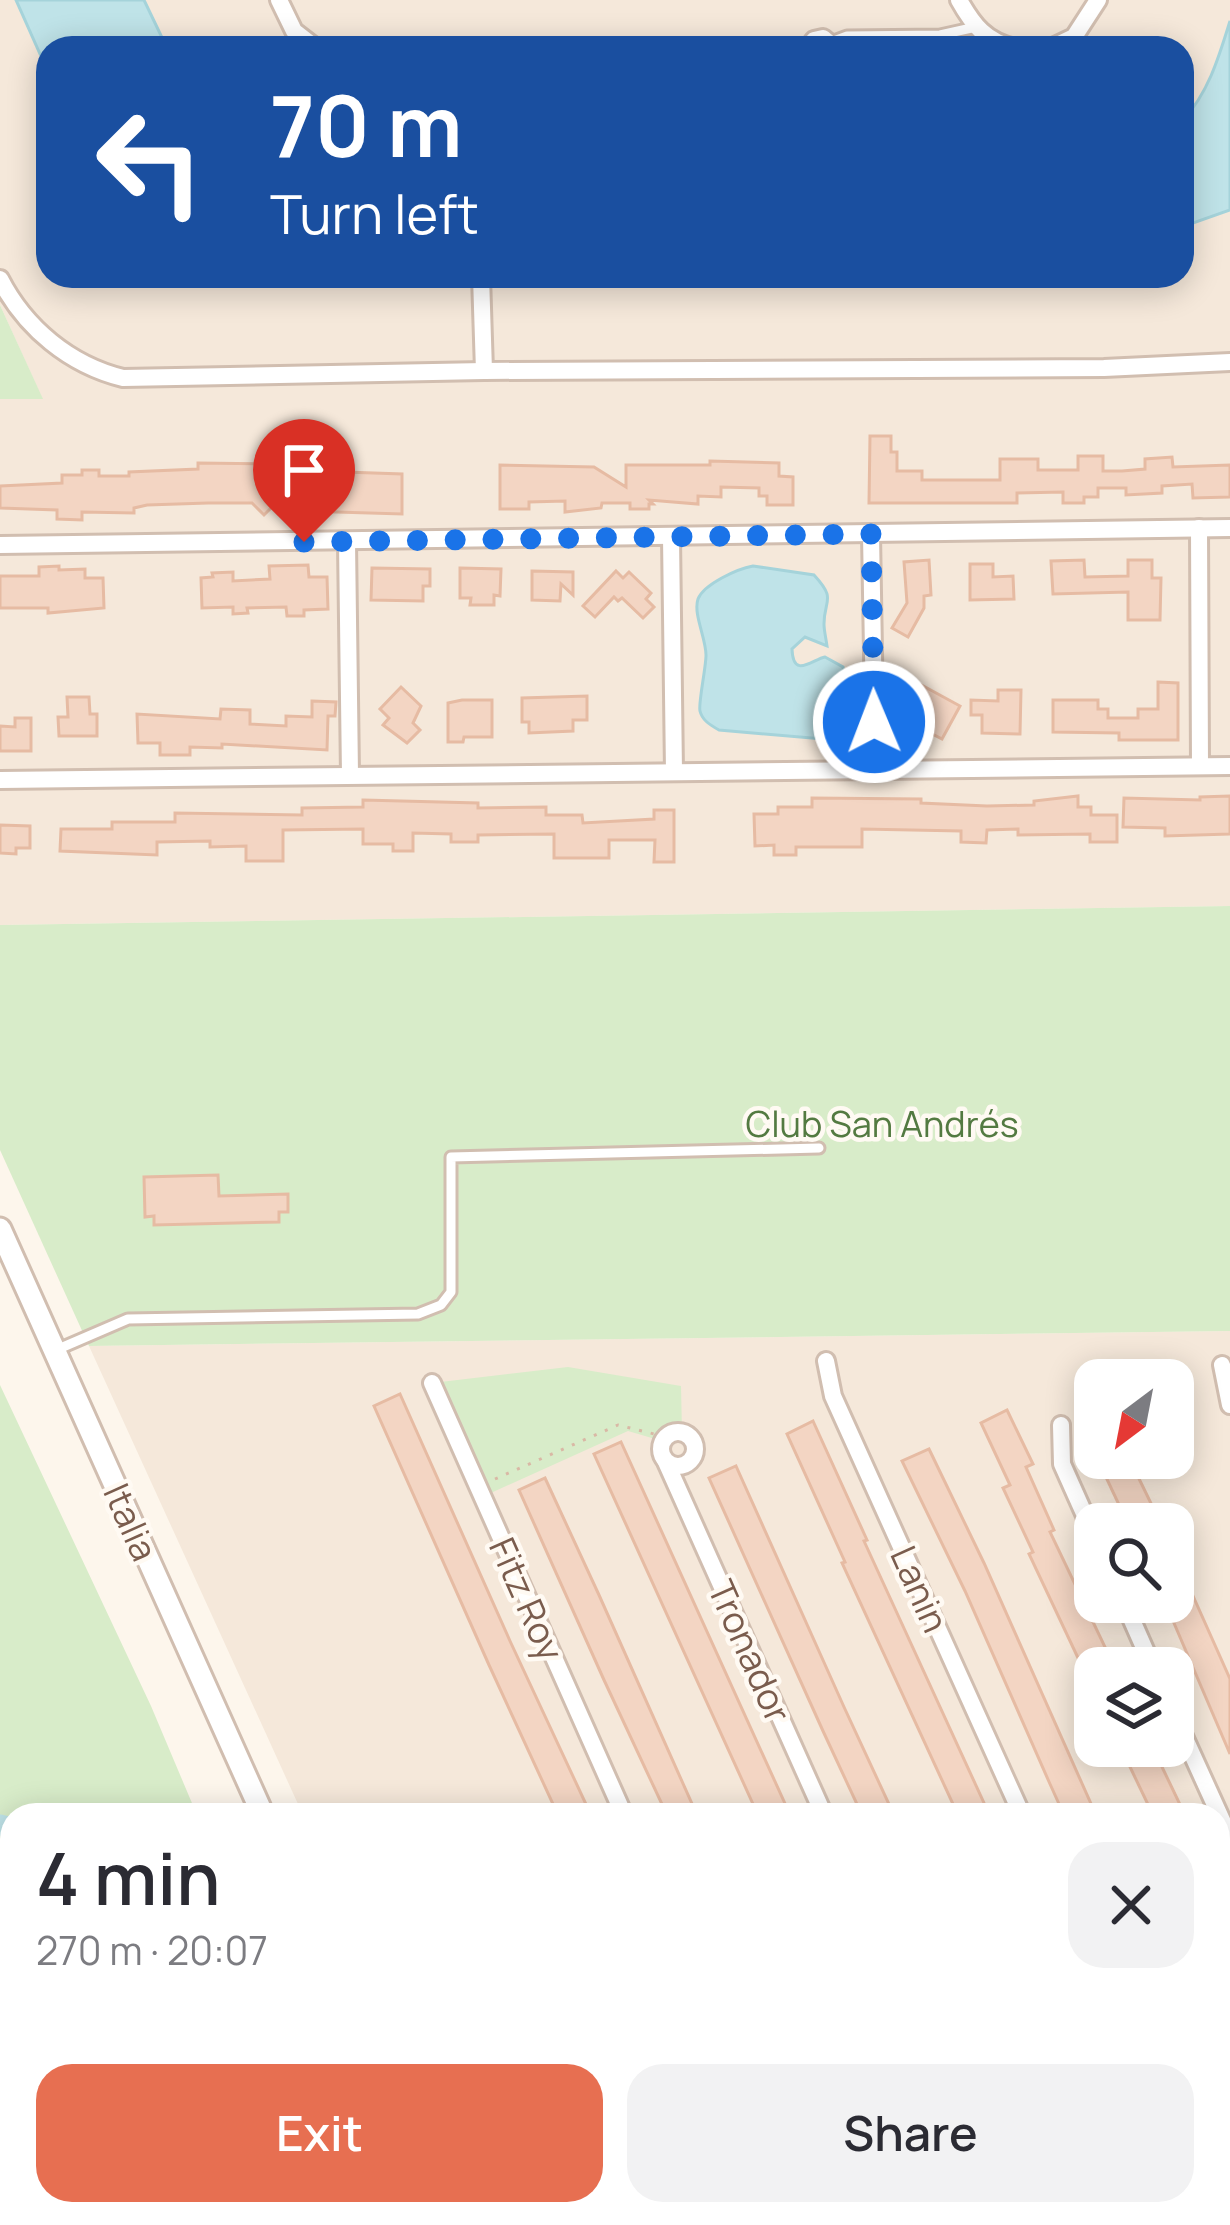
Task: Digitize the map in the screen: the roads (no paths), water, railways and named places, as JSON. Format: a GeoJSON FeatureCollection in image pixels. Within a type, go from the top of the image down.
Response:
{"type":"FeatureCollection","features":[{"type":"Feature","properties":{"kind":"street"},"geometry":{"type":"LineString","coordinates":[[279,0],[300,36]]}},
{"type":"Feature","properties":{"kind":"street"},"geometry":{"type":"LineString","coordinates":[[959,0],[986,36]]}},
{"type":"Feature","properties":{"kind":"street"},"geometry":{"type":"LineString","coordinates":[[1075,36],[1098,0]]}},
{"type":"Feature","properties":{"kind":"street"},"geometry":{"type":"LineString","coordinates":[[0,279],[17,307],[60,350],[101,373],[123,378],[1105,368],[1230,362]]}},
{"type":"Feature","properties":{"kind":"street"},"geometry":{"type":"LineString","coordinates":[[481,288],[484,371]]}},
{"type":"Feature","properties":{"kind":"street"},"geometry":{"type":"LineString","coordinates":[[0,545],[1230,528]]}},
{"type":"Feature","properties":{"kind":"street"},"geometry":{"type":"LineString","coordinates":[[1199,529],[1200,766]]}},
{"type":"Feature","properties":{"kind":"street"},"geometry":{"type":"LineString","coordinates":[[871,534],[875,770]]}},
{"type":"Feature","properties":{"kind":"street"},"geometry":{"type":"LineString","coordinates":[[670,537],[674,772]]}},
{"type":"Feature","properties":{"kind":"street"},"geometry":{"type":"LineString","coordinates":[[347,542],[350,775]]}},
{"type":"Feature","properties":{"kind":"street"},"geometry":{"type":"LineString","coordinates":[[0,780],[1230,766]]}},
{"type":"Feature","properties":{"kind":"street","name":"Italia"},"geometry":{"type":"LineString","coordinates":[[0,1229],[258,1803]]}},
{"type":"Feature","properties":{"kind":"street","name":"Lanin"},"geometry":{"type":"LineString","coordinates":[[826,1360],[833,1396],[1017,1803]]}},
{"type":"Feature","properties":{"kind":"street"},"geometry":{"type":"LineString","coordinates":[[1222,1365],[1230,1405]]}},
{"type":"Feature","properties":{"kind":"street","name":"Fitz Roy"},"geometry":{"type":"LineString","coordinates":[[432,1383],[619,1803]]}},
{"type":"Feature","properties":{"kind":"street"},"geometry":{"type":"LineString","coordinates":[[1060,1425],[1062,1464],[1079,1503]]}},
{"type":"Feature","properties":{"kind":"street","name":"Tronador"},"geometry":{"type":"LineString","coordinates":[[687,1464],[694,1455],[692,1439],[682,1432],[666,1437],[661,1452],[819,1803]]}},
{"type":"Feature","properties":{"kind":"street"},"geometry":{"type":"LineString","coordinates":[[666,1462],[676,1467],[687,1464]]}},
{"type":"Feature","properties":{"kind":"street"},"geometry":{"type":"LineString","coordinates":[[676,1486],[687,1464]]}},
{"type":"Feature","properties":{"kind":"street"},"geometry":{"type":"LineString","coordinates":[[1194,1758],[1214,1803]]}},
{"type":"Feature","properties":{"kind":"lane"},"geometry":{"type":"LineString","coordinates":[[847,36],[940,35],[976,27]]}},
{"type":"Feature","properties":{"kind":"lane"},"geometry":{"type":"LineString","coordinates":[[55,1351],[128,1319],[418,1314],[441,1305],[451,1292],[451,1156],[819,1148]]}},
{"type":"Feature","properties":{"kind":"water"},"geometry":{"type":"Polygon","coordinates":[[[16,0],[144,0],[161,36],[36,36],[36,45],[16,0]]]}},
{"type":"Feature","properties":{"kind":"water"},"geometry":{"type":"Polygon","coordinates":[[[1230,21],[1230,210],[1194,223],[1194,105],[1217,61],[1230,21]]]}},
{"type":"Feature","properties":{"kind":"water"},"geometry":{"type":"Polygon","coordinates":[[[753,566],[814,575],[825,590],[827,646],[805,637],[792,649],[800,666],[825,657],[843,667],[842,717],[823,739],[719,730],[701,714],[706,655],[698,599],[722,578],[753,566]]]}},
{"type":"Feature","properties":{"kind":"park label","name":"Club San Andrés"},"geometry":{"type":"Point","coordinates":[882,1123]}}]}
